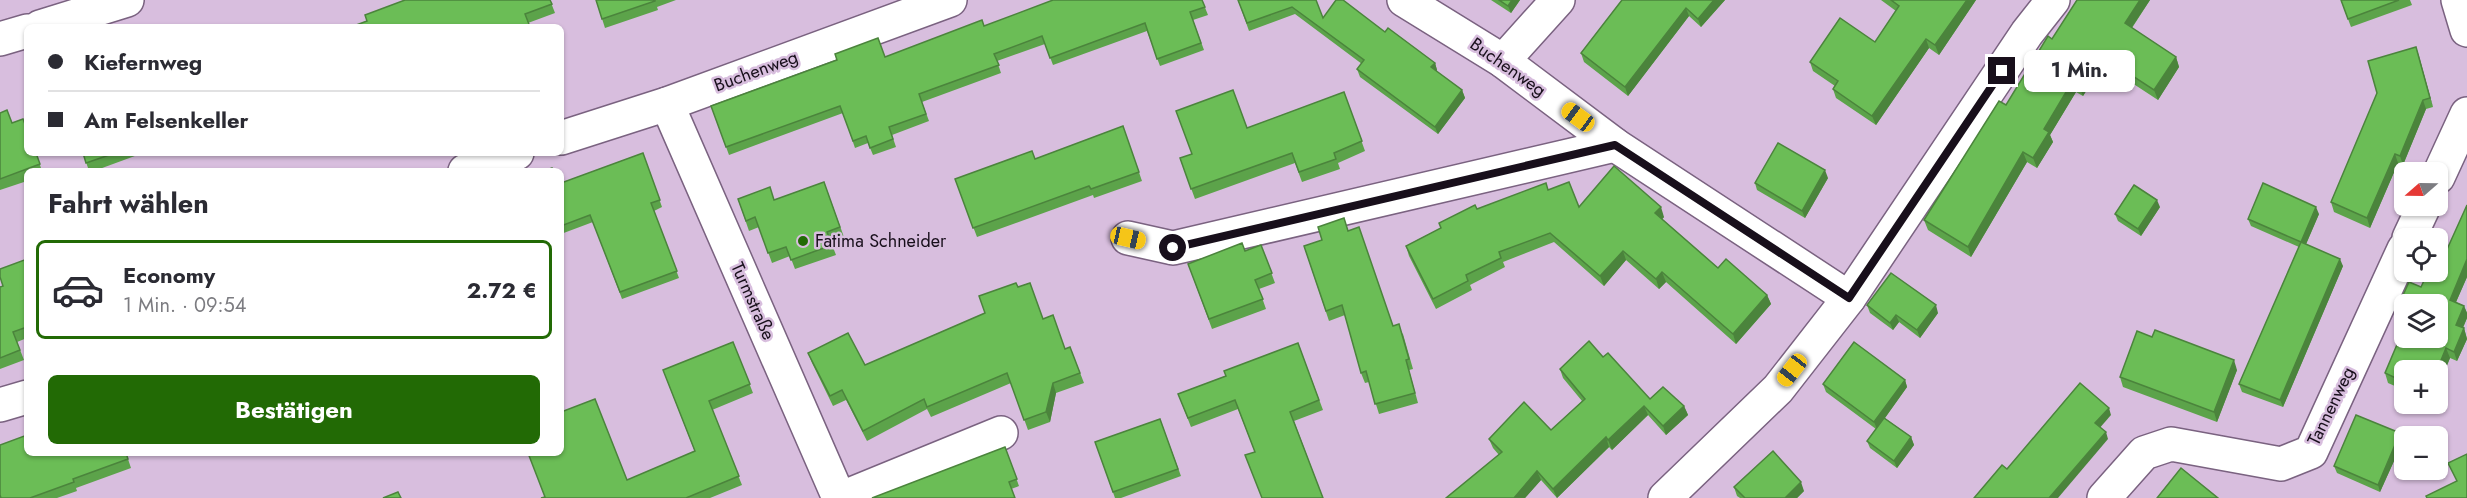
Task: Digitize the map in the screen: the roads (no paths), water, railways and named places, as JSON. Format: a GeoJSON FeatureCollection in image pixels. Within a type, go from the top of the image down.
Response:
{"type":"FeatureCollection","features":[{"type":"Feature","properties":{"kind":"street"},"geometry":{"type":"LineString","coordinates":[[50,24],[127,0]]}},
{"type":"Feature","properties":{"kind":"street","name":"Buchenweg"},"geometry":{"type":"LineString","coordinates":[[564,137],[667,104],[950,0]]}},
{"type":"Feature","properties":{"kind":"street","name":"Buchenweg"},"geometry":{"type":"LineString","coordinates":[[1404,0],[1503,61],[1615,145],[1849,298]]}},
{"type":"Feature","properties":{"kind":"street"},"geometry":{"type":"LineString","coordinates":[[1503,61],[1558,0]]}},
{"type":"Feature","properties":{"kind":"street"},"geometry":{"type":"LineString","coordinates":[[1665,498],[1778,388],[1849,298],[2027,33],[2053,0]]}},
{"type":"Feature","properties":{"kind":"street"},"geometry":{"type":"LineString","coordinates":[[2458,0],[2467,30]]}},
{"type":"Feature","properties":{"kind":"street"},"geometry":{"type":"LineString","coordinates":[[0,39],[24,32]]}},
{"type":"Feature","properties":{"kind":"street","name":"Turmstraße"},"geometry":{"type":"LineString","coordinates":[[667,104],[841,498]]}},
{"type":"Feature","properties":{"kind":"street"},"geometry":{"type":"LineString","coordinates":[[2445,162],[2467,114]]}},
{"type":"Feature","properties":{"kind":"street"},"geometry":{"type":"LineString","coordinates":[[1128,238],[1173,248],[1615,145]]}},
{"type":"Feature","properties":{"kind":"street"},"geometry":{"type":"LineString","coordinates":[[474,168],[509,156]]}},
{"type":"Feature","properties":{"kind":"street","name":"Tannenweg"},"geometry":{"type":"LineString","coordinates":[[2104,498],[2144,453],[2171,444],[2281,464],[2311,452],[2394,271]]}},
{"type":"Feature","properties":{"kind":"street"},"geometry":{"type":"LineString","coordinates":[[0,405],[24,398]]}},
{"type":"Feature","properties":{"kind":"street"},"geometry":{"type":"LineString","coordinates":[[841,498],[1001,433]]}},
{"type":"Feature","properties":{"kind":"place","name":"Fatima Schneider"},"geometry":{"type":"Point","coordinates":[803,241]}}]}
